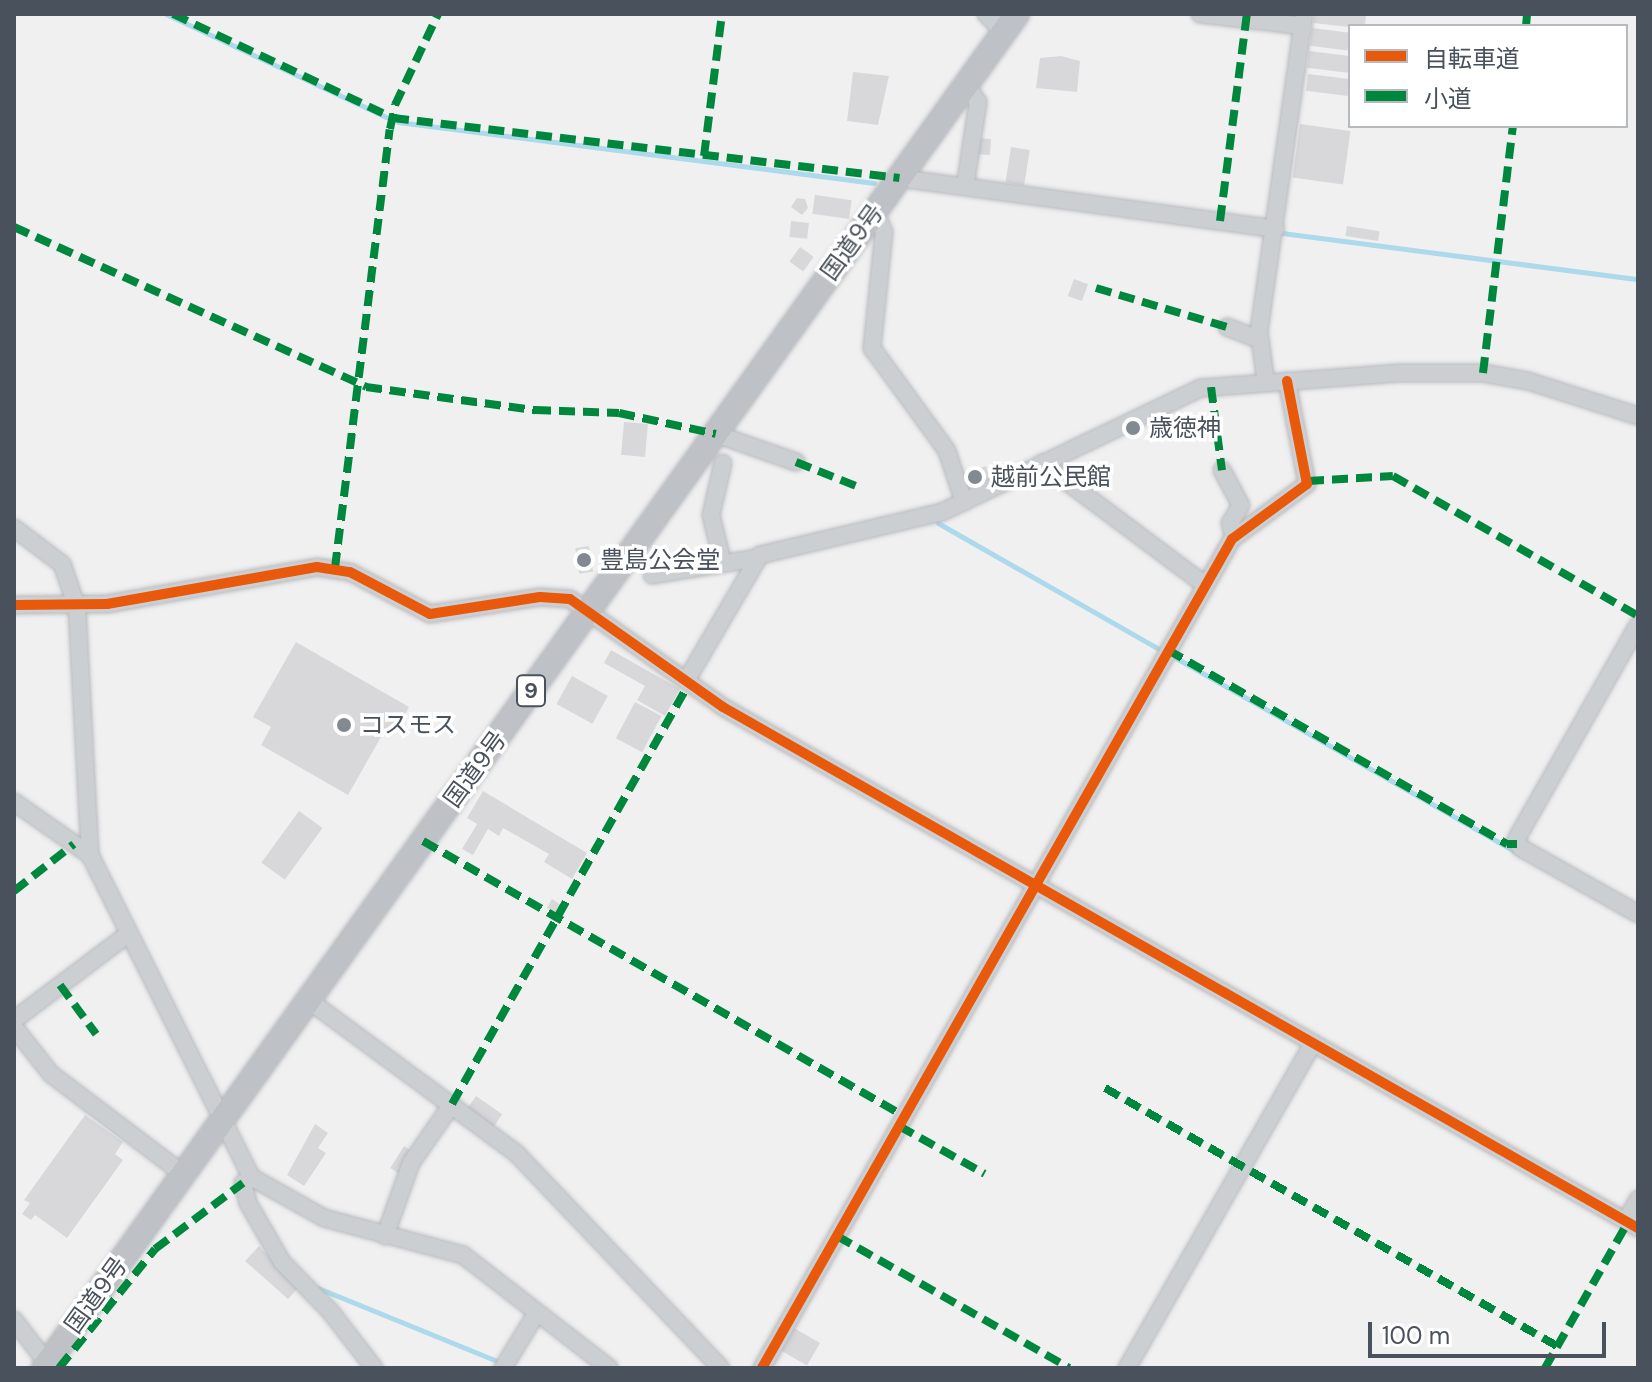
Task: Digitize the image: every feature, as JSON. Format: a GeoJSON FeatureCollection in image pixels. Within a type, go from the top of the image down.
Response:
{"type":"FeatureCollection","features":[{"type":"Feature","properties":{"kind":"highway","name":"国道9号"},"geometry":{"type":"LineString","coordinates":[[47,1366],[307,999],[1011,23]]}},
{"type":"Feature","properties":{"kind":"street"},"geometry":{"type":"LineString","coordinates":[[986,14],[1011,23]]}},
{"type":"Feature","properties":{"kind":"street"},"geometry":{"type":"LineString","coordinates":[[1200,14],[1303,20],[1259,339],[1266,383]]}},
{"type":"Feature","properties":{"kind":"street"},"geometry":{"type":"LineString","coordinates":[[965,187],[978,102],[966,85]]}},
{"type":"Feature","properties":{"kind":"street"},"geometry":{"type":"LineString","coordinates":[[899,178],[1276,229]]}},
{"type":"Feature","properties":{"kind":"street"},"geometry":{"type":"LineString","coordinates":[[875,211],[884,232],[872,348],[947,451],[964,502]]}},
{"type":"Feature","properties":{"kind":"street"},"geometry":{"type":"LineString","coordinates":[[1227,327],[1259,339]]}},
{"type":"Feature","properties":{"kind":"street"},"geometry":{"type":"LineString","coordinates":[[652,575],[722,560],[757,558],[894,527],[964,502],[1168,399],[1201,388],[1287,381],[1483,373],[1528,381],[1638,416]]}},
{"type":"Feature","properties":{"kind":"street"},"geometry":{"type":"LineString","coordinates":[[762,1368],[1234,537],[1308,481],[1287,381]]}},
{"type":"Feature","properties":{"kind":"street"},"geometry":{"type":"LineString","coordinates":[[716,434],[796,462]]}},
{"type":"Feature","properties":{"kind":"street"},"geometry":{"type":"LineString","coordinates":[[722,560],[711,515],[723,463]]}},
{"type":"Feature","properties":{"kind":"street"},"geometry":{"type":"LineString","coordinates":[[1042,463],[1205,585]]}},
{"type":"Feature","properties":{"kind":"street"},"geometry":{"type":"LineString","coordinates":[[1222,470],[1241,505],[1229,527],[1234,537]]}},
{"type":"Feature","properties":{"kind":"street"},"geometry":{"type":"LineString","coordinates":[[14,528],[62,564],[77,607],[90,855],[127,935],[251,1177],[324,1218],[463,1255],[609,1368]]}},
{"type":"Feature","properties":{"kind":"street"},"geometry":{"type":"LineString","coordinates":[[686,681],[757,558]]}},
{"type":"Feature","properties":{"kind":"street"},"geometry":{"type":"LineString","coordinates":[[14,605],[77,607],[317,567],[350,572],[430,614],[540,597],[570,599],[686,681],[1035,885],[1632,1224],[1638,1199]]}},
{"type":"Feature","properties":{"kind":"street"},"geometry":{"type":"LineString","coordinates":[[1638,625],[1516,840],[1521,848],[1638,914]]}},
{"type":"Feature","properties":{"kind":"street"},"geometry":{"type":"LineString","coordinates":[[14,802],[90,855]]}},
{"type":"Feature","properties":{"kind":"street"},"geometry":{"type":"LineString","coordinates":[[14,1020],[127,935]]}},
{"type":"Feature","properties":{"kind":"street"},"geometry":{"type":"LineString","coordinates":[[307,999],[516,1153],[721,1368]]}},
{"type":"Feature","properties":{"kind":"street"},"geometry":{"type":"LineString","coordinates":[[14,1027],[51,1074],[183,1174]]}},
{"type":"Feature","properties":{"kind":"street"},"geometry":{"type":"LineString","coordinates":[[1127,1368],[1313,1043]]}},
{"type":"Feature","properties":{"kind":"street"},"geometry":{"type":"LineString","coordinates":[[385,1236],[411,1163],[452,1104]]}},
{"type":"Feature","properties":{"kind":"street"},"geometry":{"type":"LineString","coordinates":[[251,1177],[243,1183],[248,1203],[282,1262],[330,1311],[374,1368]]}},
{"type":"Feature","properties":{"kind":"street"},"geometry":{"type":"LineString","coordinates":[[503,1368],[536,1314]]}},
{"type":"Feature","properties":{"kind":"street"},"geometry":{"type":"LineString","coordinates":[[14,1320],[47,1366]]}},
{"type":"Feature","properties":{"kind":"building"},"geometry":{"type":"Polygon","coordinates":[[[1314,14],[1366,14],[1365,24],[1348,24],[1348,27],[1313,23],[1314,14]]]}},
{"type":"Feature","properties":{"kind":"building"},"geometry":{"type":"Polygon","coordinates":[[[1312,28],[1348,32],[1348,50],[1310,46],[1312,28]]]}},
{"type":"Feature","properties":{"kind":"building"},"geometry":{"type":"Polygon","coordinates":[[[1309,51],[1348,56],[1348,73],[1307,68],[1309,51]]]}},
{"type":"Feature","properties":{"kind":"building"},"geometry":{"type":"Polygon","coordinates":[[[1061,56],[1080,61],[1077,92],[1036,88],[1040,58],[1061,56]]]}},
{"type":"Feature","properties":{"kind":"building"},"geometry":{"type":"Polygon","coordinates":[[[853,72],[889,76],[878,125],[847,121],[853,72]]]}},
{"type":"Feature","properties":{"kind":"building"},"geometry":{"type":"Polygon","coordinates":[[[1308,74],[1348,79],[1348,96],[1306,91],[1308,74]]]}},
{"type":"Feature","properties":{"kind":"building"},"geometry":{"type":"Polygon","coordinates":[[[1300,124],[1351,131],[1343,185],[1292,177],[1300,124]]]}},
{"type":"Feature","properties":{"kind":"building"},"geometry":{"type":"Polygon","coordinates":[[[976,138],[991,139],[990,155],[975,154],[976,138]]]}},
{"type":"Feature","properties":{"kind":"building"},"geometry":{"type":"Polygon","coordinates":[[[1011,147],[1030,150],[1024,186],[1005,183],[1011,147]]]}},
{"type":"Feature","properties":{"kind":"building"},"geometry":{"type":"Polygon","coordinates":[[[815,195],[852,200],[849,219],[812,214],[815,195]]]}},
{"type":"Feature","properties":{"kind":"building"},"geometry":{"type":"Polygon","coordinates":[[[797,198],[805,199],[808,208],[802,215],[791,207],[797,198]]]}},
{"type":"Feature","properties":{"kind":"building"},"geometry":{"type":"Polygon","coordinates":[[[791,221],[809,223],[807,239],[789,237],[791,221]]]}},
{"type":"Feature","properties":{"kind":"building"},"geometry":{"type":"Polygon","coordinates":[[[1347,226],[1380,231],[1378,241],[1345,236],[1347,226]]]}},
{"type":"Feature","properties":{"kind":"building"},"geometry":{"type":"Polygon","coordinates":[[[800,247],[814,257],[803,272],[789,262],[800,247]]]}},
{"type":"Feature","properties":{"kind":"building"},"geometry":{"type":"Polygon","coordinates":[[[1074,279],[1088,284],[1082,301],[1068,296],[1074,279]]]}},
{"type":"Feature","properties":{"kind":"building"},"geometry":{"type":"Polygon","coordinates":[[[624,422],[648,424],[645,457],[621,455],[624,422]]]}},
{"type":"Feature","properties":{"kind":"building","name":"越前公民館"},"geometry":{"type":"Polygon","coordinates":[[[986,466],[990,479],[964,487],[960,474],[986,466]]]}},
{"type":"Feature","properties":{"kind":"building","name":"豊島公会堂"},"geometry":{"type":"Polygon","coordinates":[[[589,546],[593,572],[579,574],[575,548],[589,546]]]}},
{"type":"Feature","properties":{"kind":"building"},"geometry":{"type":"Polygon","coordinates":[[[296,642],[409,707],[394,735],[385,730],[348,795],[261,745],[271,727],[253,717],[296,642]]]}},
{"type":"Feature","properties":{"kind":"building"},"geometry":{"type":"Polygon","coordinates":[[[611,650],[680,689],[665,716],[637,700],[645,686],[604,663],[611,650]]]}},
{"type":"Feature","properties":{"kind":"building"},"geometry":{"type":"Polygon","coordinates":[[[572,676],[608,696],[592,724],[556,704],[572,676]]]}},
{"type":"Feature","properties":{"kind":"building"},"geometry":{"type":"Polygon","coordinates":[[[635,702],[661,716],[642,752],[616,738],[635,702]]]}},
{"type":"Feature","properties":{"kind":"building"},"geometry":{"type":"Polygon","coordinates":[[[483,791],[587,853],[572,879],[544,862],[549,854],[503,828],[499,836],[488,829],[473,855],[462,849],[477,824],[467,818],[483,791]]]}},
{"type":"Feature","properties":{"kind":"building"},"geometry":{"type":"Polygon","coordinates":[[[299,811],[322,828],[285,880],[261,863],[299,811]]]}},
{"type":"Feature","properties":{"kind":"building"},"geometry":{"type":"Polygon","coordinates":[[[552,899],[561,905],[556,914],[547,908],[552,899]]]}},
{"type":"Feature","properties":{"kind":"building"},"geometry":{"type":"Polygon","coordinates":[[[476,1096],[502,1114],[493,1127],[467,1109],[476,1096]]]}},
{"type":"Feature","properties":{"kind":"building"},"geometry":{"type":"Polygon","coordinates":[[[85,1115],[123,1142],[115,1154],[123,1160],[67,1238],[35,1215],[31,1220],[22,1214],[30,1203],[24,1200],[85,1115]]]}},
{"type":"Feature","properties":{"kind":"building"},"geometry":{"type":"Polygon","coordinates":[[[315,1124],[328,1133],[318,1148],[326,1153],[304,1186],[287,1175],[315,1124]]]}},
{"type":"Feature","properties":{"kind":"building"},"geometry":{"type":"Polygon","coordinates":[[[404,1146],[415,1153],[401,1175],[390,1168],[404,1146]]]}},
{"type":"Feature","properties":{"kind":"building"},"geometry":{"type":"Polygon","coordinates":[[[259,1246],[298,1288],[288,1299],[245,1261],[259,1246]]]}},
{"type":"Feature","properties":{"kind":"building"},"geometry":{"type":"Polygon","coordinates":[[[794,1328],[820,1343],[807,1366],[781,1351],[794,1328]]]}},
{"type":"Feature","properties":{"kind":"waterway"},"geometry":{"type":"LineString","coordinates":[[166,14],[386,117]]}},
{"type":"Feature","properties":{"kind":"waterway"},"geometry":{"type":"LineString","coordinates":[[398,122],[874,183]]}},
{"type":"Feature","properties":{"kind":"waterway"},"geometry":{"type":"LineString","coordinates":[[1282,233],[1638,279]]}},
{"type":"Feature","properties":{"kind":"waterway"},"geometry":{"type":"LineString","coordinates":[[938,523],[1159,649]]}},
{"type":"Feature","properties":{"kind":"waterway"},"geometry":{"type":"LineString","coordinates":[[1176,658],[1519,854]]}},
{"type":"Feature","properties":{"kind":"waterway"},"geometry":{"type":"LineString","coordinates":[[318,1288],[499,1362]]}},
{"type":"Feature","properties":{"kind":"marked path"},"geometry":{"type":"LineString","coordinates":[[173,14],[393,118],[899,178]]}},
{"type":"Feature","properties":{"kind":"marked path"},"geometry":{"type":"LineString","coordinates":[[335,568],[390,129],[395,105],[438,14]]}},
{"type":"Feature","properties":{"kind":"marked path"},"geometry":{"type":"LineString","coordinates":[[704,156],[722,14]]}},
{"type":"Feature","properties":{"kind":"marked path"},"geometry":{"type":"LineString","coordinates":[[1220,221],[1247,14]]}},
{"type":"Feature","properties":{"kind":"marked path"},"geometry":{"type":"LineString","coordinates":[[1526,24],[1527,14]]}},
{"type":"Feature","properties":{"kind":"marked path"},"geometry":{"type":"LineString","coordinates":[[1483,373],[1513,128]]}},
{"type":"Feature","properties":{"kind":"marked path"},"geometry":{"type":"LineString","coordinates":[[14,227],[366,387],[535,410],[619,413],[716,434]]}},
{"type":"Feature","properties":{"kind":"marked path"},"geometry":{"type":"LineString","coordinates":[[1096,288],[1227,327]]}},
{"type":"Feature","properties":{"kind":"marked path"},"geometry":{"type":"LineString","coordinates":[[1211,387],[1222,470]]}},
{"type":"Feature","properties":{"kind":"marked path"},"geometry":{"type":"LineString","coordinates":[[796,462],[856,486]]}},
{"type":"Feature","properties":{"kind":"marked path"},"geometry":{"type":"LineString","coordinates":[[1308,481],[1393,476],[1638,616]]}},
{"type":"Feature","properties":{"kind":"marked path"},"geometry":{"type":"LineString","coordinates":[[1168,650],[1507,844],[1517,844]]}},
{"type":"Feature","properties":{"kind":"marked path"},"geometry":{"type":"LineString","coordinates":[[452,1104],[689,683]]}},
{"type":"Feature","properties":{"kind":"marked path"},"geometry":{"type":"LineString","coordinates":[[423,841],[904,1116]]}},
{"type":"Feature","properties":{"kind":"marked path"},"geometry":{"type":"LineString","coordinates":[[14,891],[74,844]]}},
{"type":"Feature","properties":{"kind":"marked path"},"geometry":{"type":"LineString","coordinates":[[60,985],[96,1034]]}},
{"type":"Feature","properties":{"kind":"marked path"},"geometry":{"type":"LineString","coordinates":[[1105,1088],[1557,1346]]}},
{"type":"Feature","properties":{"kind":"marked path"},"geometry":{"type":"LineString","coordinates":[[899,1126],[985,1174]]}},
{"type":"Feature","properties":{"kind":"marked path"},"geometry":{"type":"LineString","coordinates":[[59,1368],[155,1249],[243,1183]]}},
{"type":"Feature","properties":{"kind":"marked path"},"geometry":{"type":"LineString","coordinates":[[1545,1368],[1628,1222]]}},
{"type":"Feature","properties":{"kind":"marked path"},"geometry":{"type":"LineString","coordinates":[[837,1236],[1069,1368]]}},
{"type":"Feature","properties":{"kind":"cycle path"},"geometry":{"type":"LineString","coordinates":[[762,1368],[1232,539],[1307,484],[1287,381]]}},
{"type":"Feature","properties":{"kind":"cycle path"},"geometry":{"type":"LineString","coordinates":[[14,605],[107,604],[317,567],[350,572],[430,614],[540,597],[570,599],[723,707],[1638,1228]]}},
{"type":"Feature","properties":{"kind":"place","name":"歳徳神"},"geometry":{"type":"Point","coordinates":[1133,428]}},
{"type":"Feature","properties":{"kind":"place","name":"越前公民館"},"geometry":{"type":"Point","coordinates":[975,477]}},
{"type":"Feature","properties":{"kind":"place","name":"豊島公会堂"},"geometry":{"type":"Point","coordinates":[584,560]}},
{"type":"Feature","properties":{"kind":"place","name":"コスモス"},"geometry":{"type":"Point","coordinates":[344,725]}}]}
